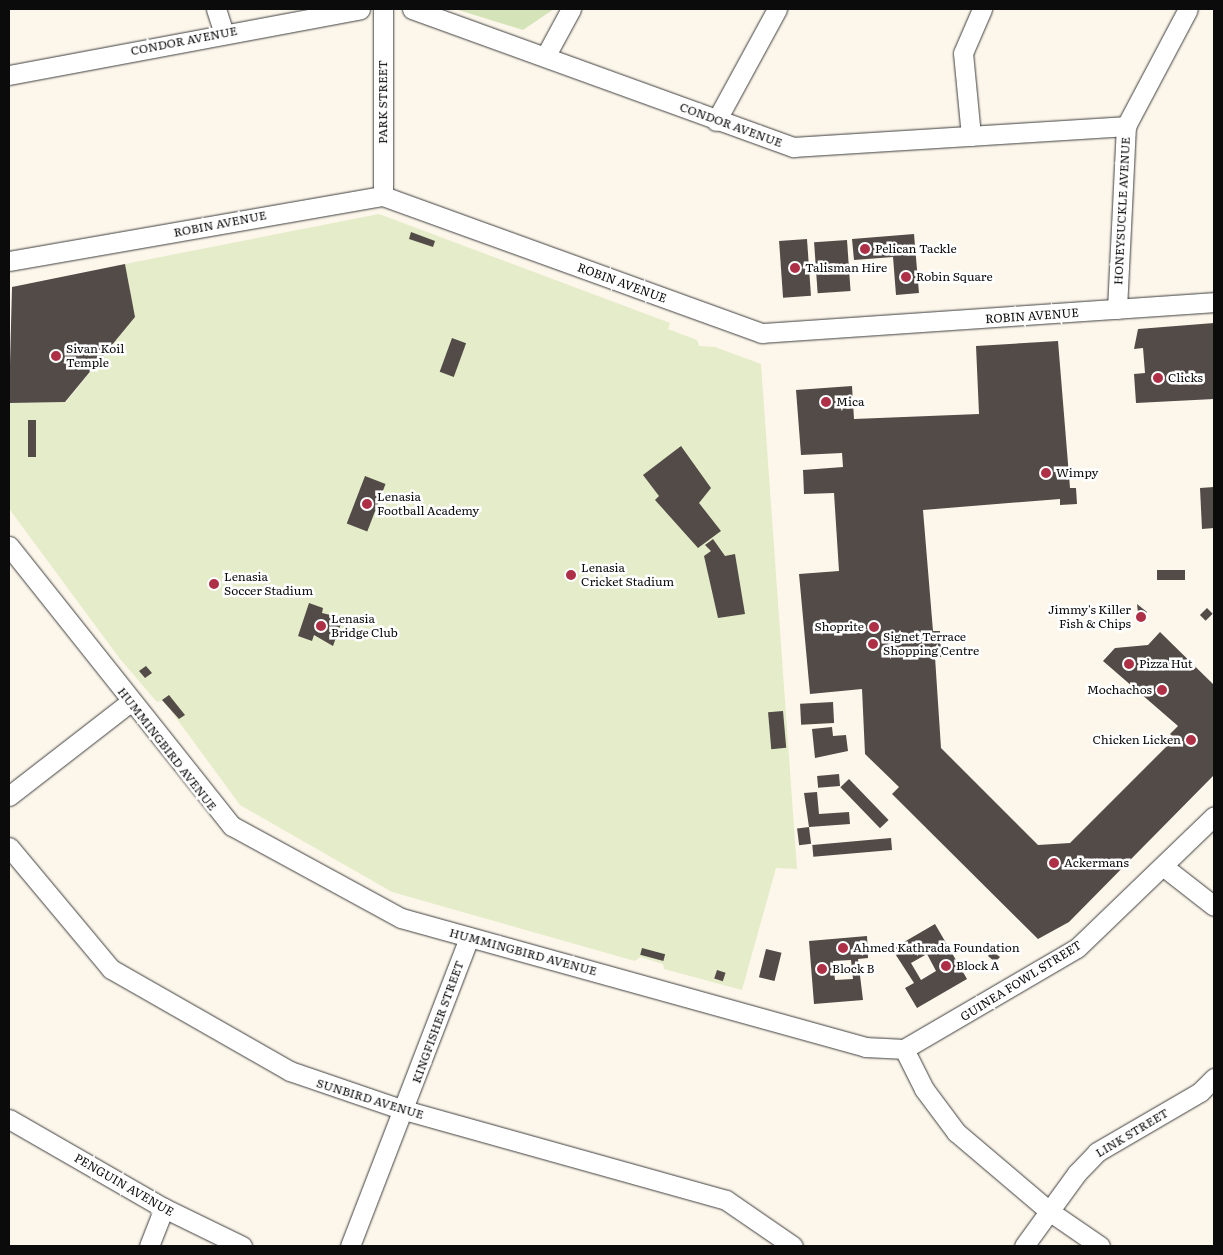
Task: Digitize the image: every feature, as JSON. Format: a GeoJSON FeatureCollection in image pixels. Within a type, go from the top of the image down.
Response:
{"type":"FeatureCollection","features":[{"type":"Feature","properties":{"kind":"street"},"geometry":{"type":"LineString","coordinates":[[216,9],[224,33]]}},
{"type":"Feature","properties":{"kind":"street","name":"CONDOR AVENUE"},"geometry":{"type":"LineString","coordinates":[[9,76],[224,33],[360,9]]}},
{"type":"Feature","properties":{"kind":"street","name":"PARK STREET"},"geometry":{"type":"LineString","coordinates":[[383,9],[383,196]]}},
{"type":"Feature","properties":{"kind":"street","name":"CONDOR AVENUE"},"geometry":{"type":"LineString","coordinates":[[412,9],[716,121],[794,147],[1126,126]]}},
{"type":"Feature","properties":{"kind":"street"},"geometry":{"type":"LineString","coordinates":[[545,57],[571,9]]}},
{"type":"Feature","properties":{"kind":"street"},"geometry":{"type":"LineString","coordinates":[[716,121],[777,9]]}},
{"type":"Feature","properties":{"kind":"street"},"geometry":{"type":"LineString","coordinates":[[971,136],[963,53],[982,9]]}},
{"type":"Feature","properties":{"kind":"street","name":"HONEYSUCKLE AVENUE"},"geometry":{"type":"LineString","coordinates":[[1117,309],[1126,126],[1188,9]]}},
{"type":"Feature","properties":{"kind":"street","name":"ROBIN AVENUE"},"geometry":{"type":"LineString","coordinates":[[9,261],[41,258],[383,196],[762,333],[1214,302]]}},
{"type":"Feature","properties":{"kind":"street","name":"ROBIN AVENUE"},"geometry":{"type":"LineString","coordinates":[[9,273],[41,258]]}},
{"type":"Feature","properties":{"kind":"street","name":"HUMMINGBIRD AVENUE"},"geometry":{"type":"LineString","coordinates":[[9,546],[130,702],[232,826],[383,911],[469,937],[865,1047],[904,1049]]}},
{"type":"Feature","properties":{"kind":"street"},"geometry":{"type":"LineString","coordinates":[[9,796],[130,702]]}},
{"type":"Feature","properties":{"kind":"street","name":"GUINEA FOWL STREET"},"geometry":{"type":"LineString","coordinates":[[904,1049],[1078,948],[1214,816]]}},
{"type":"Feature","properties":{"kind":"street","name":"SUNBIRD AVENUE"},"geometry":{"type":"LineString","coordinates":[[9,847],[111,969],[290,1072],[404,1110],[726,1200],[793,1246]]}},
{"type":"Feature","properties":{"kind":"street"},"geometry":{"type":"LineString","coordinates":[[1164,866],[1214,906]]}},
{"type":"Feature","properties":{"kind":"street","name":"KINGFISHER STREET"},"geometry":{"type":"LineString","coordinates":[[350,1246],[404,1110],[469,937]]}},
{"type":"Feature","properties":{"kind":"street"},"geometry":{"type":"LineString","coordinates":[[904,1049],[924,1089],[956,1132],[1049,1211],[1100,1246]]}},
{"type":"Feature","properties":{"kind":"street","name":"LINK STREET"},"geometry":{"type":"LineString","coordinates":[[1024,1246],[1049,1211],[1097,1152],[1207,1097],[1214,1078]]}},
{"type":"Feature","properties":{"kind":"street","name":"PENGUIN AVENUE"},"geometry":{"type":"LineString","coordinates":[[9,1119],[164,1208],[242,1246]]}},
{"type":"Feature","properties":{"kind":"street"},"geometry":{"type":"LineString","coordinates":[[149,1246],[164,1208]]}},
{"type":"Feature","properties":{"kind":"green space"},"geometry":{"type":"Polygon","coordinates":[[[455,9],[554,9],[523,30],[455,9]]]}},
{"type":"Feature","properties":{"kind":"green space","name":"Lenasia Cricket Stadium"},"geometry":{"type":"Polygon","coordinates":[[[379,214],[670,323],[668,329],[697,340],[699,346],[715,347],[761,364],[797,869],[776,868],[742,990],[664,969],[663,964],[640,957],[635,961],[392,892],[240,805],[163,700],[157,702],[120,659],[10,510],[9,403],[66,402],[135,317],[125,264],[379,214]]]}},
{"type":"Feature","properties":{"kind":"building"},"geometry":{"type":"Polygon","coordinates":[[[411,232],[435,241],[433,247],[409,239],[411,232]]]}},
{"type":"Feature","properties":{"kind":"building","name":"Robin Square"},"geometry":{"type":"Polygon","coordinates":[[[914,234],[919,293],[896,295],[893,257],[854,260],[852,239],[914,234]]]}},
{"type":"Feature","properties":{"kind":"building","name":"Talisman Hire"},"geometry":{"type":"Polygon","coordinates":[[[807,239],[811,296],[783,298],[779,241],[807,239]]]}},
{"type":"Feature","properties":{"kind":"building"},"geometry":{"type":"Polygon","coordinates":[[[847,240],[851,291],[818,293],[814,242],[847,240]]]}},
{"type":"Feature","properties":{"kind":"building","name":"Sivan Koil Temple"},"geometry":{"type":"Polygon","coordinates":[[[125,264],[135,317],[65,402],[9,403],[12,287],[125,264]]]}},
{"type":"Feature","properties":{"kind":"building"},"geometry":{"type":"Polygon","coordinates":[[[1214,323],[1214,399],[1136,403],[1134,374],[1145,373],[1143,348],[1134,349],[1138,329],[1214,323]]]}},
{"type":"Feature","properties":{"kind":"building"},"geometry":{"type":"Polygon","coordinates":[[[452,338],[466,343],[454,377],[440,372],[452,338]]]}},
{"type":"Feature","properties":{"kind":"building","name":"Signet Terrace Shopping Centre"},"geometry":{"type":"Polygon","coordinates":[[[1058,341],[1070,488],[1076,488],[1077,504],[1060,505],[1060,499],[923,510],[933,631],[940,631],[941,657],[935,657],[941,748],[1038,845],[1070,843],[1175,738],[1170,734],[1178,726],[1103,661],[1115,648],[1148,645],[1160,632],[1214,685],[1214,775],[1069,922],[1038,939],[892,794],[899,787],[865,754],[862,689],[810,694],[799,574],[839,571],[834,493],[804,494],[803,470],[843,467],[842,453],[801,455],[796,390],[852,386],[854,419],[979,414],[976,346],[1058,341]]]}},
{"type":"Feature","properties":{"kind":"building"},"geometry":{"type":"Polygon","coordinates":[[[28,420],[36,420],[36,457],[28,457],[28,420]]]}},
{"type":"Feature","properties":{"kind":"building"},"geometry":{"type":"Polygon","coordinates":[[[681,446],[711,488],[699,503],[721,531],[698,548],[655,500],[659,496],[643,475],[681,446]]]}},
{"type":"Feature","properties":{"kind":"building","name":"Lenasia Football Academy"},"geometry":{"type":"Polygon","coordinates":[[[365,476],[386,484],[367,531],[347,524],[365,476]]]}},
{"type":"Feature","properties":{"kind":"building"},"geometry":{"type":"Polygon","coordinates":[[[1214,487],[1214,528],[1202,529],[1200,488],[1214,487]]]}},
{"type":"Feature","properties":{"kind":"building"},"geometry":{"type":"Polygon","coordinates":[[[713,539],[725,556],[735,554],[745,614],[718,618],[704,556],[711,551],[705,545],[713,539]]]}},
{"type":"Feature","properties":{"kind":"building"},"geometry":{"type":"Polygon","coordinates":[[[1157,570],[1185,570],[1185,580],[1157,580],[1157,570]]]}},
{"type":"Feature","properties":{"kind":"building","name":"Lenasia Bridge Club"},"geometry":{"type":"Polygon","coordinates":[[[309,603],[323,608],[322,613],[343,618],[333,646],[314,635],[312,641],[298,636],[309,603]]]}},
{"type":"Feature","properties":{"kind":"building","name":"Jimmy's Killer Fish & Chips"},"geometry":{"type":"Polygon","coordinates":[[[1137,604],[1147,612],[1141,622],[1139,622],[1137,604]]]}},
{"type":"Feature","properties":{"kind":"building"},"geometry":{"type":"Polygon","coordinates":[[[1207,608],[1213,614],[1206,621],[1200,615],[1207,608]]]}},
{"type":"Feature","properties":{"kind":"building"},"geometry":{"type":"Polygon","coordinates":[[[146,666],[152,673],[145,678],[139,671],[146,666]]]}},
{"type":"Feature","properties":{"kind":"building"},"geometry":{"type":"Polygon","coordinates":[[[169,695],[185,715],[179,719],[162,700],[169,695]]]}},
{"type":"Feature","properties":{"kind":"building"},"geometry":{"type":"Polygon","coordinates":[[[833,702],[834,723],[801,725],[800,704],[833,702]]]}},
{"type":"Feature","properties":{"kind":"building"},"geometry":{"type":"Polygon","coordinates":[[[783,711],[786,748],[771,749],[768,712],[783,711]]]}},
{"type":"Feature","properties":{"kind":"building"},"geometry":{"type":"Polygon","coordinates":[[[832,727],[833,736],[846,735],[848,751],[815,758],[812,729],[832,727]]]}},
{"type":"Feature","properties":{"kind":"building"},"geometry":{"type":"Polygon","coordinates":[[[839,774],[840,786],[818,788],[817,776],[839,774]]]}},
{"type":"Feature","properties":{"kind":"building"},"geometry":{"type":"Polygon","coordinates":[[[849,779],[889,820],[880,828],[840,787],[849,779]]]}},
{"type":"Feature","properties":{"kind":"building"},"geometry":{"type":"Polygon","coordinates":[[[817,792],[819,814],[849,812],[850,824],[809,827],[804,793],[817,792]]]}},
{"type":"Feature","properties":{"kind":"building"},"geometry":{"type":"Polygon","coordinates":[[[809,827],[811,844],[799,845],[797,828],[809,827]]]}},
{"type":"Feature","properties":{"kind":"building"},"geometry":{"type":"Polygon","coordinates":[[[891,838],[892,850],[813,857],[812,845],[891,838]]]}},
{"type":"Feature","properties":{"kind":"building","name":"Block A"},"geometry":{"type":"Polygon","coordinates":[[[935,924],[967,979],[917,1008],[905,988],[914,983],[892,949],[935,924]],[[927,954],[911,963],[921,980],[936,971],[927,954]]]}},
{"type":"Feature","properties":{"kind":"building","name":"Block B"},"geometry":{"type":"Polygon","coordinates":[[[867,936],[868,958],[858,959],[863,1000],[814,1004],[809,941],[867,936]],[[851,960],[833,961],[835,980],[853,979],[851,960]]]}},
{"type":"Feature","properties":{"kind":"building"},"geometry":{"type":"Polygon","coordinates":[[[642,948],[665,954],[663,961],[640,955],[642,948]]]}},
{"type":"Feature","properties":{"kind":"building"},"geometry":{"type":"Polygon","coordinates":[[[766,949],[782,953],[775,981],[759,977],[766,949]]]}},
{"type":"Feature","properties":{"kind":"building"},"geometry":{"type":"Polygon","coordinates":[[[992,951],[1000,957],[995,962],[988,956],[992,951]]]}},
{"type":"Feature","properties":{"kind":"building"},"geometry":{"type":"Polygon","coordinates":[[[717,970],[726,973],[723,981],[714,979],[717,970]]]}},
{"type":"Feature","properties":{"kind":"place","name":"Pelican Tackle"},"geometry":{"type":"Point","coordinates":[865,249]}},
{"type":"Feature","properties":{"kind":"place","name":"Talisman Hire"},"geometry":{"type":"Point","coordinates":[795,268]}},
{"type":"Feature","properties":{"kind":"place","name":"Robin Square"},"geometry":{"type":"Point","coordinates":[906,277]}},
{"type":"Feature","properties":{"kind":"place","name":"Sivan Koil Temple"},"geometry":{"type":"Point","coordinates":[56,356]}},
{"type":"Feature","properties":{"kind":"place","name":"Clicks"},"geometry":{"type":"Point","coordinates":[1158,378]}},
{"type":"Feature","properties":{"kind":"place","name":"Mica"},"geometry":{"type":"Point","coordinates":[826,402]}},
{"type":"Feature","properties":{"kind":"place","name":"Wimpy"},"geometry":{"type":"Point","coordinates":[1046,473]}},
{"type":"Feature","properties":{"kind":"place","name":"Lenasia Football Academy"},"geometry":{"type":"Point","coordinates":[367,504]}},
{"type":"Feature","properties":{"kind":"place","name":"Lenasia Cricket Stadium"},"geometry":{"type":"Point","coordinates":[571,575]}},
{"type":"Feature","properties":{"kind":"place","name":"Lenasia Soccer Stadium"},"geometry":{"type":"Point","coordinates":[214,584]}},
{"type":"Feature","properties":{"kind":"place","name":"Jimmy's Killer Fish & Chips"},"geometry":{"type":"Point","coordinates":[1141,617]}},
{"type":"Feature","properties":{"kind":"place","name":"Lenasia Bridge Club"},"geometry":{"type":"Point","coordinates":[321,626]}},
{"type":"Feature","properties":{"kind":"place","name":"Shoprite"},"geometry":{"type":"Point","coordinates":[874,627]}},
{"type":"Feature","properties":{"kind":"place","name":"Signet Terrace Shopping Centre"},"geometry":{"type":"Point","coordinates":[873,644]}},
{"type":"Feature","properties":{"kind":"place","name":"Pizza Hut"},"geometry":{"type":"Point","coordinates":[1129,664]}},
{"type":"Feature","properties":{"kind":"place","name":"Mochachos"},"geometry":{"type":"Point","coordinates":[1162,690]}},
{"type":"Feature","properties":{"kind":"place","name":"Chicken Licken"},"geometry":{"type":"Point","coordinates":[1191,740]}},
{"type":"Feature","properties":{"kind":"place","name":"Ackermans"},"geometry":{"type":"Point","coordinates":[1054,863]}},
{"type":"Feature","properties":{"kind":"place","name":"Ahmed Kathrada Foundation"},"geometry":{"type":"Point","coordinates":[843,948]}},
{"type":"Feature","properties":{"kind":"place","name":"Block A"},"geometry":{"type":"Point","coordinates":[946,966]}},
{"type":"Feature","properties":{"kind":"place","name":"Block B"},"geometry":{"type":"Point","coordinates":[822,969]}}]}
